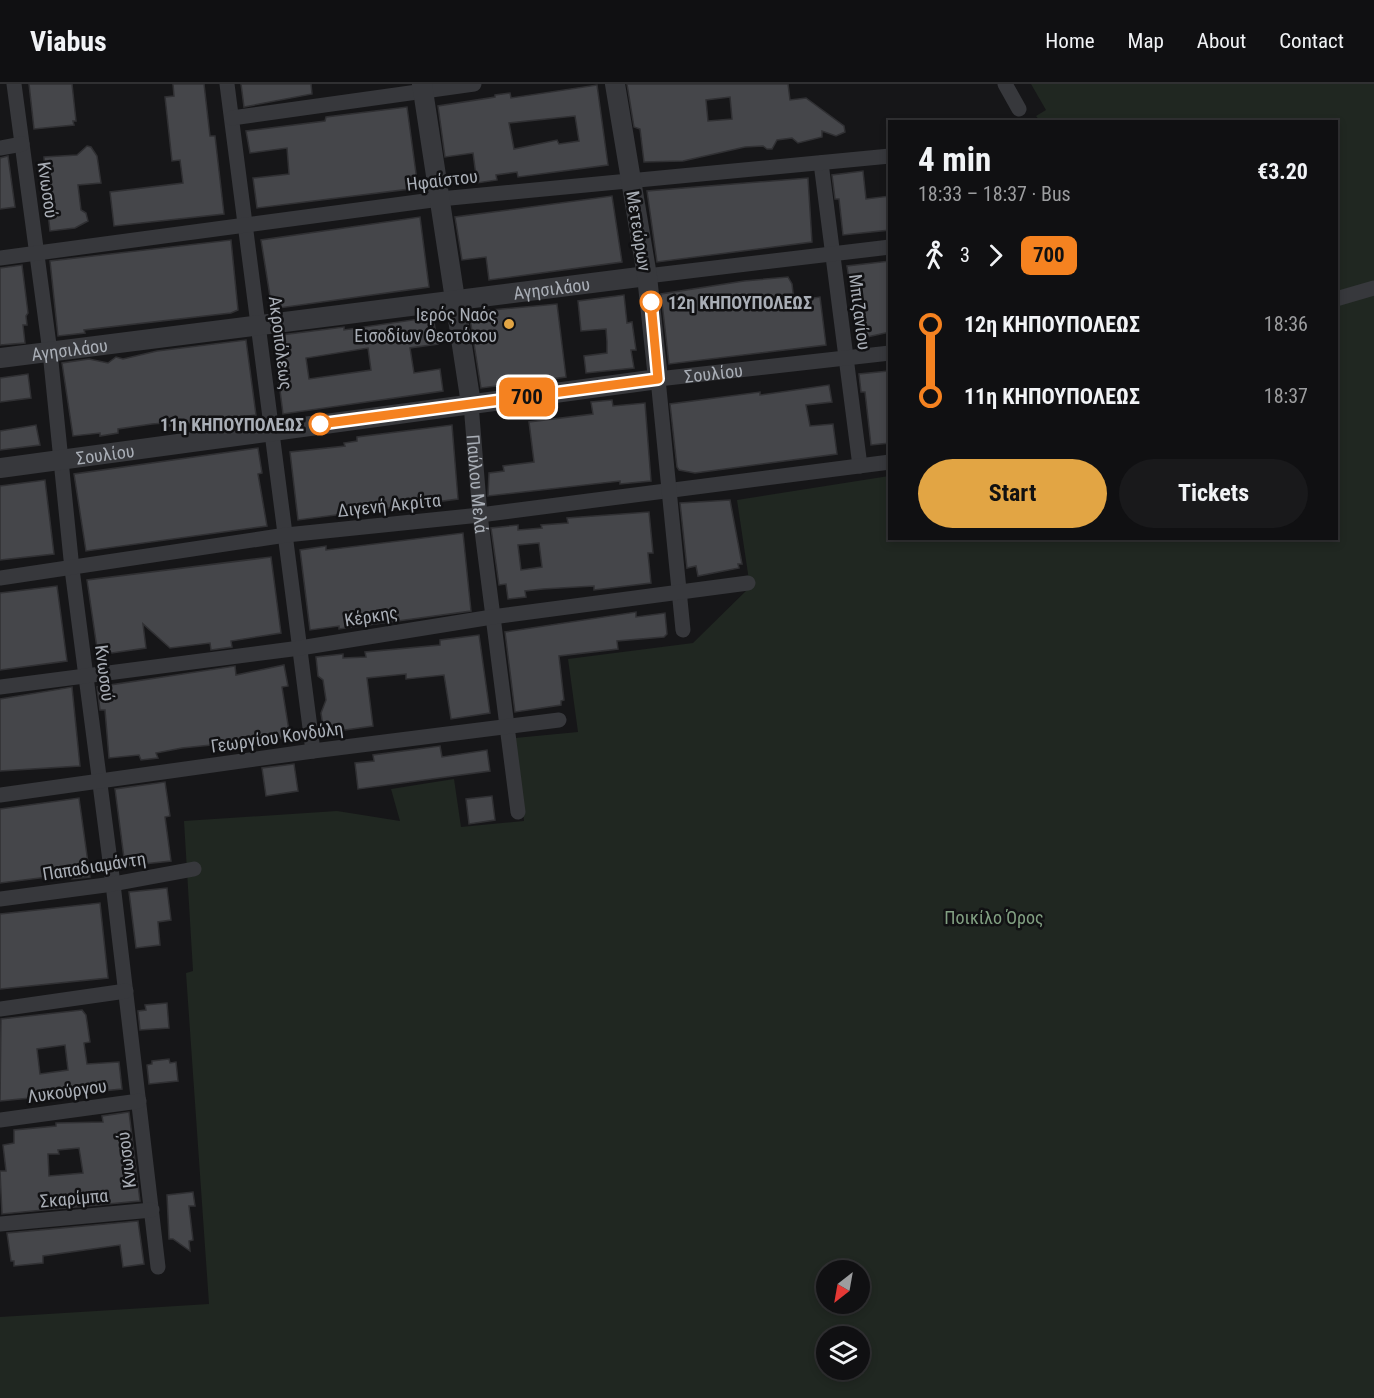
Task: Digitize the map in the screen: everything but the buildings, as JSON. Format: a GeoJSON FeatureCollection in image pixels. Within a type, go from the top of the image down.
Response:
{"type":"FeatureCollection","features":[{"type":"Feature","properties":{"kind":"street","name":"Κνωσού"},"geometry":{"type":"LineString","coordinates":[[14,84],[50,352],[72,569],[113,884],[158,1267]]}},
{"type":"Feature","properties":{"kind":"street","name":"Ακροπόλεως"},"geometry":{"type":"LineString","coordinates":[[227,84],[313,751]]}},
{"type":"Feature","properties":{"kind":"street"},"geometry":{"type":"LineString","coordinates":[[232,118],[423,87],[474,84]]}},
{"type":"Feature","properties":{"kind":"street","name":"Μετεώρων"},"geometry":{"type":"LineString","coordinates":[[615,84],[647,276],[683,630]]}},
{"type":"Feature","properties":{"kind":"street"},"geometry":{"type":"LineString","coordinates":[[1005,84],[1019,109]]}},
{"type":"Feature","properties":{"kind":"street","name":"Παύλου Μελά"},"geometry":{"type":"LineString","coordinates":[[423,87],[471,404],[480,515],[492,617],[509,727],[518,812]]}},
{"type":"Feature","properties":{"kind":"street"},"geometry":{"type":"LineString","coordinates":[[0,148],[22,144]]}},
{"type":"Feature","properties":{"kind":"street","name":"Ηφαίστου"},"geometry":{"type":"LineString","coordinates":[[0,258],[440,199],[888,156]]}},
{"type":"Feature","properties":{"kind":"street","name":"Μπιζανίου"},"geometry":{"type":"LineString","coordinates":[[821,163],[860,466]]}},
{"type":"Feature","properties":{"kind":"street","name":"Αγησιλάου"},"geometry":{"type":"LineString","coordinates":[[0,358],[888,247]]}},
{"type":"Feature","properties":{"kind":"street"},"geometry":{"type":"LineString","coordinates":[[1338,298],[1374,288]]}},
{"type":"Feature","properties":{"kind":"street","name":"Σουλίου"},"geometry":{"type":"LineString","coordinates":[[0,468],[658,379],[888,352]]}},
{"type":"Feature","properties":{"kind":"street","name":"Διγενή Ακρίτα"},"geometry":{"type":"LineString","coordinates":[[0,578],[72,569],[286,535],[480,515],[888,462]]}},
{"type":"Feature","properties":{"kind":"street","name":"Κέρκης"},"geometry":{"type":"LineString","coordinates":[[0,687],[300,648],[492,617],[748,583]]}},
{"type":"Feature","properties":{"kind":"street","name":"Γεωργίου Κονδύλη"},"geometry":{"type":"LineString","coordinates":[[0,795],[313,751],[560,720]]}},
{"type":"Feature","properties":{"kind":"street","name":"Παπαδιαμάντη"},"geometry":{"type":"LineString","coordinates":[[0,899],[113,884],[194,869]]}},
{"type":"Feature","properties":{"kind":"street"},"geometry":{"type":"LineString","coordinates":[[0,1009],[126,991]]}},
{"type":"Feature","properties":{"kind":"street","name":"Λυκούργου"},"geometry":{"type":"LineString","coordinates":[[0,1120],[139,1101]]}},
{"type":"Feature","properties":{"kind":"street","name":"Σκαρίμπα"},"geometry":{"type":"LineString","coordinates":[[0,1224],[152,1210]]}},
{"type":"Feature","properties":{"kind":"green space","name":"Ποικίλο Όρος"},"geometry":{"type":"Polygon","coordinates":[[[1031,84],[1374,84],[1374,1398],[0,1398],[0,1317],[209,1304],[186,973],[193,971],[184,821],[337,811],[400,821],[391,789],[454,779],[461,827],[524,821],[515,738],[578,732],[568,659],[693,643],[750,587],[737,500],[888,476],[888,540],[1338,540],[1338,120],[1039,120],[1036,116],[1046,110],[1031,84]]]}},
{"type":"Feature","properties":{"kind":"bus line","name":"700"},"geometry":{"type":"LineString","coordinates":[[320,424],[658,379],[651,302]]}},
{"type":"Feature","properties":{"kind":"place","name":"12η ΚΗΠΟΥΠΟΛΕΩΣ"},"geometry":{"type":"Point","coordinates":[651,302]}},
{"type":"Feature","properties":{"kind":"place","name":"Ιερός Ναός Εισοδίων Θεοτόκου"},"geometry":{"type":"Point","coordinates":[509,324]}},
{"type":"Feature","properties":{"kind":"place","name":"11η ΚΗΠΟΥΠΟΛΕΩΣ"},"geometry":{"type":"Point","coordinates":[320,424]}}]}
